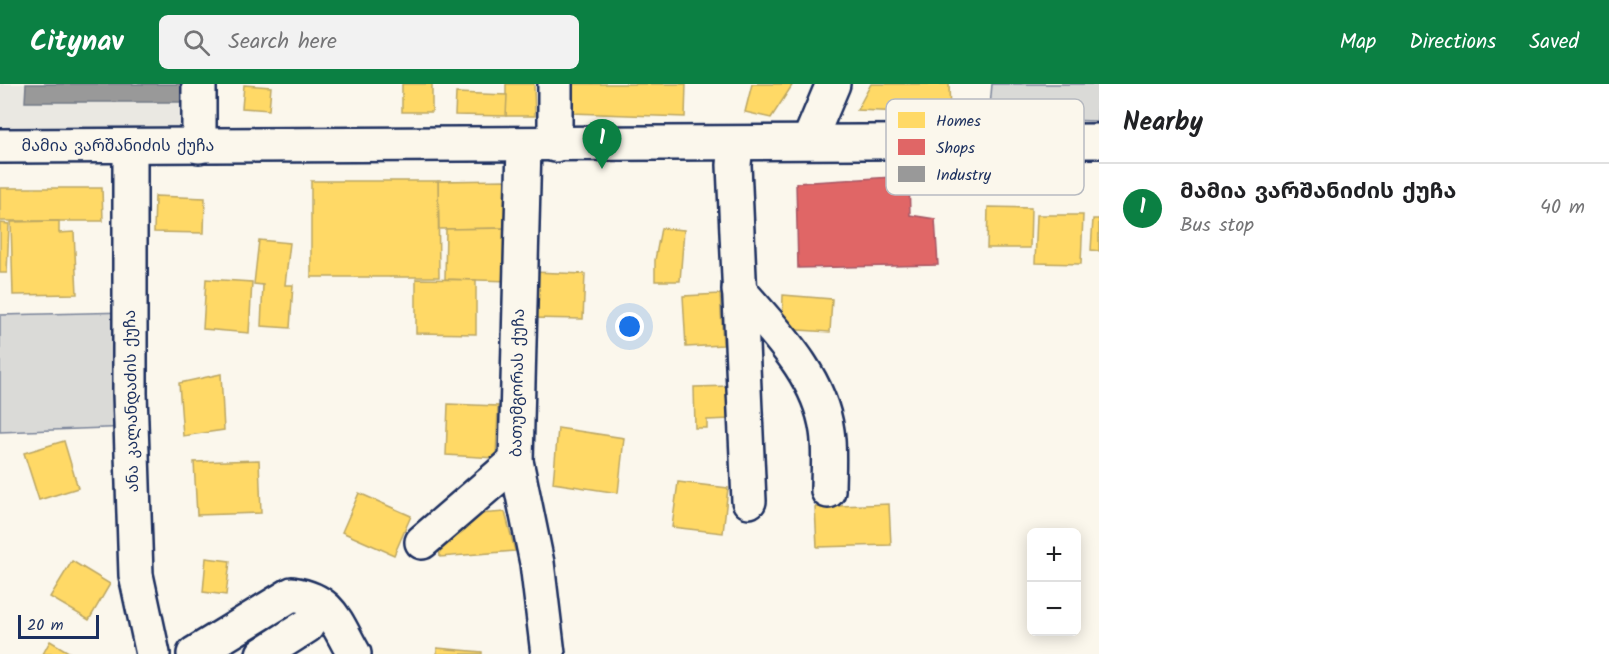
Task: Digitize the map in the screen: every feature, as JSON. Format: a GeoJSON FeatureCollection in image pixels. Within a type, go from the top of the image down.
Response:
{"type":"FeatureCollection","features":[{"type":"Feature","properties":{"kind":"street"},"geometry":{"type":"LineString","coordinates":[[199,84],[199,146]]}},
{"type":"Feature","properties":{"kind":"street","name":"ბათუმგორას ქუჩა"},"geometry":{"type":"LineString","coordinates":[[548,654],[537,563],[516,461],[539,145],[555,84]]}},
{"type":"Feature","properties":{"kind":"street"},"geometry":{"type":"LineString","coordinates":[[809,141],[832,84]]}},
{"type":"Feature","properties":{"kind":"street","name":"მამია ვარშანიძის ქუჩა"},"geometry":{"type":"LineString","coordinates":[[0,146],[736,144],[886,141]]}},
{"type":"Feature","properties":{"kind":"street"},"geometry":{"type":"LineString","coordinates":[[736,144],[739,290],[749,501]]}},
{"type":"Feature","properties":{"kind":"street","name":"ანა კალანდაძის ქუჩა"},"geometry":{"type":"LineString","coordinates":[[130,146],[130,393],[136,575],[153,654]]}},
{"type":"Feature","properties":{"kind":"street"},"geometry":{"type":"LineString","coordinates":[[739,290],[799,361],[814,392],[827,430],[828,491]]}},
{"type":"Feature","properties":{"kind":"street"},"geometry":{"type":"LineString","coordinates":[[422,542],[516,461]]}},
{"type":"Feature","properties":{"kind":"street"},"geometry":{"type":"LineString","coordinates":[[194,654],[292,594],[314,597],[328,609],[354,654]]}},
{"type":"Feature","properties":{"kind":"street"},"geometry":{"type":"LineString","coordinates":[[263,654],[307,626]]}},
{"type":"Feature","properties":{"kind":"shaded area"},"geometry":{"type":"Polygon","coordinates":[[[0,84],[199,84],[199,146],[0,146],[0,84]]]}},
{"type":"Feature","properties":{"kind":"shaded area"},"geometry":{"type":"Polygon","coordinates":[[[992,84],[1099,84],[1097,121],[1084,121],[1084,99],[991,99],[992,84]]]}},
{"type":"Feature","properties":{"kind":"shaded area"},"geometry":{"type":"Polygon","coordinates":[[[130,312],[131,427],[0,432],[0,315],[130,312]]]}},
{"type":"Feature","properties":{"kind":"building: Homes"},"geometry":{"type":"Polygon","coordinates":[[[402,84],[432,84],[432,112],[402,112],[402,84]]]}},
{"type":"Feature","properties":{"kind":"building: Homes"},"geometry":{"type":"Polygon","coordinates":[[[506,84],[534,84],[535,116],[506,116],[506,84]]]}},
{"type":"Feature","properties":{"kind":"building: Homes"},"geometry":{"type":"Polygon","coordinates":[[[572,84],[686,84],[685,117],[571,113],[572,84]]]}},
{"type":"Feature","properties":{"kind":"building: Homes"},"geometry":{"type":"Polygon","coordinates":[[[752,84],[793,84],[771,118],[745,112],[752,84]]]}},
{"type":"Feature","properties":{"kind":"building: Homes"},"geometry":{"type":"Polygon","coordinates":[[[871,84],[949,84],[950,99],[886,99],[886,111],[857,110],[871,84]]]}},
{"type":"Feature","properties":{"kind":"building: Homes"},"geometry":{"type":"Polygon","coordinates":[[[244,85],[271,87],[269,110],[242,108],[244,85]]]}},
{"type":"Feature","properties":{"kind":"building: Homes"},"geometry":{"type":"Polygon","coordinates":[[[456,93],[507,95],[506,116],[455,115],[456,93]]]}},
{"type":"Feature","properties":{"kind":"building: Homes"},"geometry":{"type":"Polygon","coordinates":[[[507,180],[507,228],[439,229],[438,181],[507,180]]]}},
{"type":"Feature","properties":{"kind":"building: Homes"},"geometry":{"type":"Polygon","coordinates":[[[311,181],[438,181],[439,277],[311,277],[311,181]]]}},
{"type":"Feature","properties":{"kind":"building: Homes"},"geometry":{"type":"Polygon","coordinates":[[[0,188],[102,188],[103,221],[0,221],[0,188]]]}},
{"type":"Feature","properties":{"kind":"building: Homes"},"geometry":{"type":"Polygon","coordinates":[[[155,196],[205,198],[204,233],[154,232],[155,196]]]}},
{"type":"Feature","properties":{"kind":"building: Homes"},"geometry":{"type":"Polygon","coordinates":[[[988,207],[1031,208],[1030,248],[987,248],[988,207]]]}},
{"type":"Feature","properties":{"kind":"building: Homes"},"geometry":{"type":"Polygon","coordinates":[[[1037,215],[1083,215],[1081,264],[1035,263],[1037,215]]]}},
{"type":"Feature","properties":{"kind":"building: Homes"},"geometry":{"type":"Polygon","coordinates":[[[1093,219],[1099,219],[1099,251],[1091,250],[1093,219]]]}},
{"type":"Feature","properties":{"kind":"building: Homes"},"geometry":{"type":"Polygon","coordinates":[[[59,221],[59,233],[74,232],[77,294],[13,295],[11,222],[59,221]]]}},
{"type":"Feature","properties":{"kind":"building: Homes"},"geometry":{"type":"Polygon","coordinates":[[[0,223],[9,224],[7,273],[0,273],[0,223]]]}},
{"type":"Feature","properties":{"kind":"building: Homes"},"geometry":{"type":"Polygon","coordinates":[[[511,228],[510,281],[445,279],[446,229],[511,228]]]}},
{"type":"Feature","properties":{"kind":"building: Homes"},"geometry":{"type":"Polygon","coordinates":[[[661,228],[684,230],[680,281],[655,281],[655,260],[661,228]]]}},
{"type":"Feature","properties":{"kind":"building: Homes"},"geometry":{"type":"Polygon","coordinates":[[[259,240],[290,243],[285,285],[293,285],[290,328],[261,326],[263,285],[254,284],[259,240]]]}},
{"type":"Feature","properties":{"kind":"building: Homes"},"geometry":{"type":"Polygon","coordinates":[[[532,272],[585,274],[583,319],[530,318],[532,272]]]}},
{"type":"Feature","properties":{"kind":"building: Homes"},"geometry":{"type":"Polygon","coordinates":[[[206,279],[252,282],[249,333],[203,329],[206,279]]]}},
{"type":"Feature","properties":{"kind":"building: Homes"},"geometry":{"type":"Polygon","coordinates":[[[416,279],[476,280],[476,334],[416,333],[416,279]]]}},
{"type":"Feature","properties":{"kind":"building: Homes"},"geometry":{"type":"Polygon","coordinates":[[[720,294],[723,345],[686,347],[683,296],[720,294]]]}},
{"type":"Feature","properties":{"kind":"building: Homes"},"geometry":{"type":"Polygon","coordinates":[[[783,295],[832,299],[830,332],[782,329],[783,295]]]}},
{"type":"Feature","properties":{"kind":"building: Homes"},"geometry":{"type":"Polygon","coordinates":[[[221,374],[224,430],[183,436],[179,383],[221,374]]]}},
{"type":"Feature","properties":{"kind":"building: Homes"},"geometry":{"type":"Polygon","coordinates":[[[730,386],[731,419],[707,420],[707,428],[695,428],[694,387],[730,386]]]}},
{"type":"Feature","properties":{"kind":"building: Homes"},"geometry":{"type":"Polygon","coordinates":[[[448,404],[498,406],[496,458],[446,455],[448,404]]]}},
{"type":"Feature","properties":{"kind":"building: Homes"},"geometry":{"type":"Polygon","coordinates":[[[558,428],[624,438],[618,493],[553,483],[558,428]]]}},
{"type":"Feature","properties":{"kind":"building: Homes"},"geometry":{"type":"Polygon","coordinates":[[[64,441],[78,488],[39,500],[24,453],[64,441]]]}},
{"type":"Feature","properties":{"kind":"building: Homes"},"geometry":{"type":"Polygon","coordinates":[[[259,460],[261,513],[197,515],[194,462],[259,460]]]}},
{"type":"Feature","properties":{"kind":"building: Homes"},"geometry":{"type":"Polygon","coordinates":[[[678,482],[728,488],[723,533],[672,527],[678,482]]]}},
{"type":"Feature","properties":{"kind":"building: Homes"},"geometry":{"type":"Polygon","coordinates":[[[359,493],[411,516],[394,555],[342,532],[359,493]]]}},
{"type":"Feature","properties":{"kind":"building: Homes"},"geometry":{"type":"Polygon","coordinates":[[[889,504],[891,545],[817,547],[815,507],[889,504]]]}},
{"type":"Feature","properties":{"kind":"building: Homes"},"geometry":{"type":"Polygon","coordinates":[[[505,512],[515,551],[440,557],[437,517],[505,512]]]}},
{"type":"Feature","properties":{"kind":"building: Homes"},"geometry":{"type":"Polygon","coordinates":[[[206,558],[230,561],[226,595],[203,592],[206,558]]]}},
{"type":"Feature","properties":{"kind":"building: Homes"},"geometry":{"type":"Polygon","coordinates":[[[72,561],[110,584],[89,620],[50,597],[72,561]]]}},
{"type":"Feature","properties":{"kind":"building: Homes"},"geometry":{"type":"Polygon","coordinates":[[[50,641],[72,654],[43,654],[50,641]]]}},
{"type":"Feature","properties":{"kind":"building: Homes"},"geometry":{"type":"Polygon","coordinates":[[[437,648],[482,652],[482,654],[437,654],[437,648]]]}},
{"type":"Feature","properties":{"kind":"building: Shops"},"geometry":{"type":"Polygon","coordinates":[[[886,177],[886,195],[909,195],[910,215],[935,219],[938,265],[798,268],[796,183],[886,177]]]}},
{"type":"Feature","properties":{"kind":"building: Industry"},"geometry":{"type":"Polygon","coordinates":[[[26,84],[189,84],[189,102],[25,102],[26,84]]]}},
{"type":"Feature","properties":{"kind":"place","name":"მამია ვარშანიძის ქუჩა"},"geometry":{"type":"Point","coordinates":[602,169]}}]}
